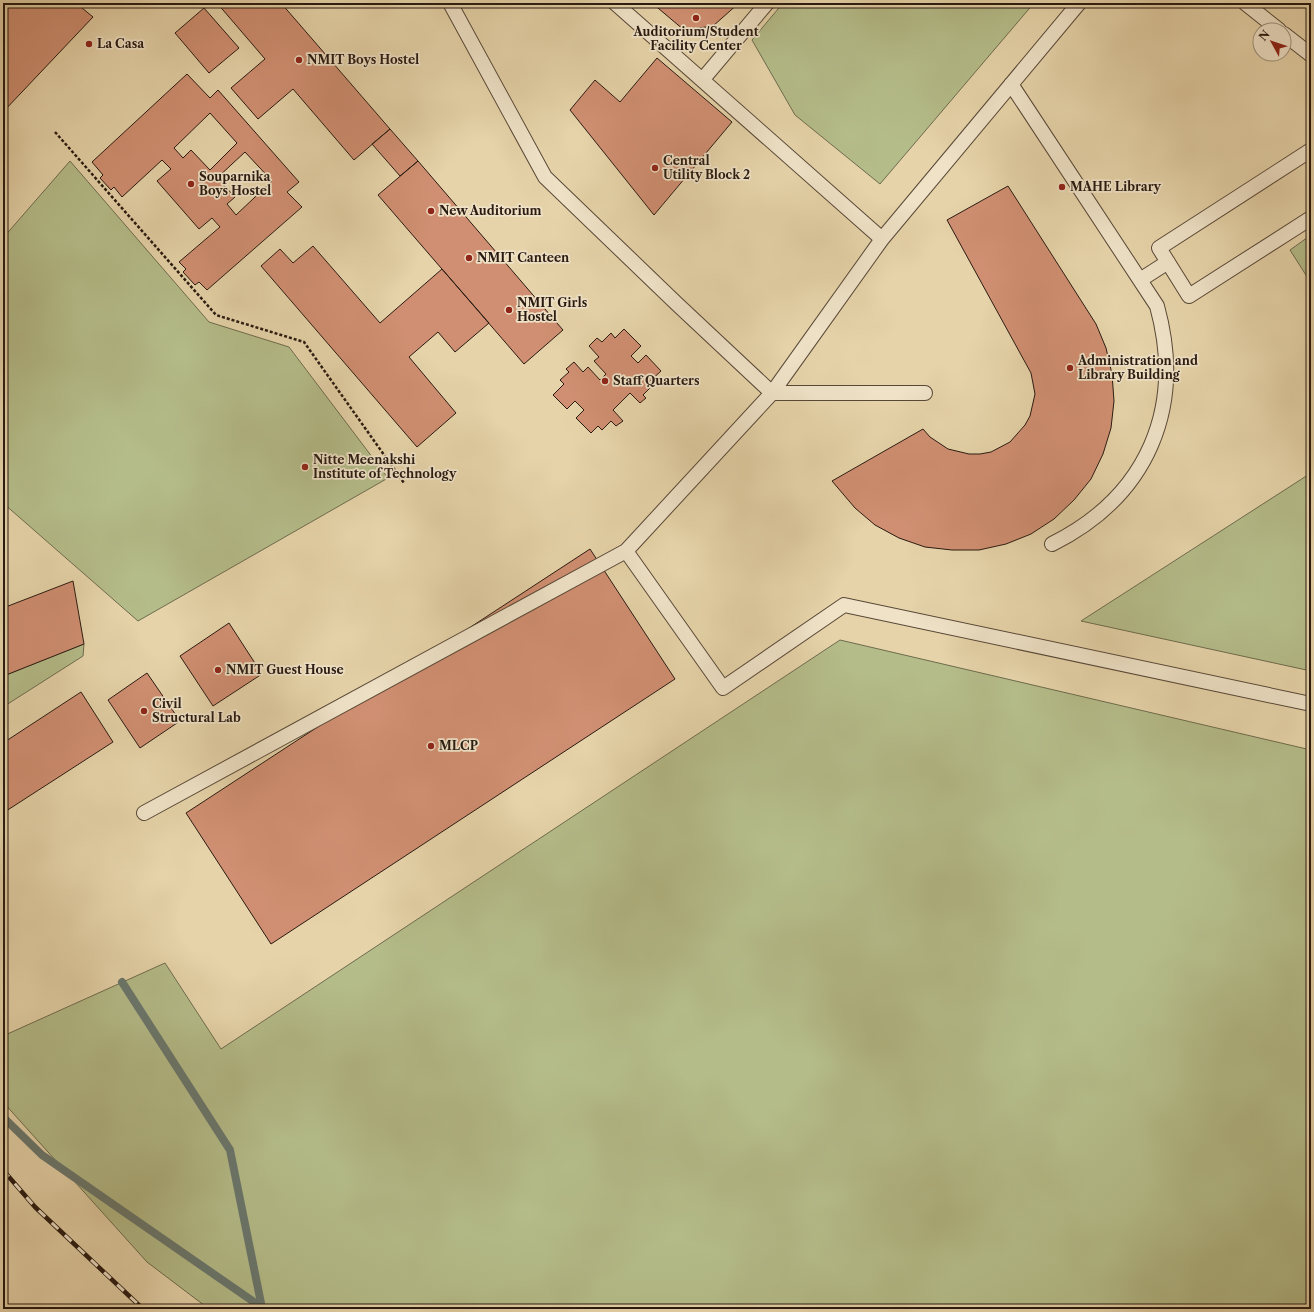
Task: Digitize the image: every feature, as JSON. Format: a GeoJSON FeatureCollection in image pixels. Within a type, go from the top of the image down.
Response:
{"type":"FeatureCollection","features":[{"type":"Feature","properties":{"kind":"lane"},"geometry":{"type":"LineString","coordinates":[[450,3],[546,177],[677,304],[772,393],[925,393]]}},
{"type":"Feature","properties":{"kind":"lane"},"geometry":{"type":"LineString","coordinates":[[615,3],[703,79],[882,239]]}},
{"type":"Feature","properties":{"kind":"lane"},"geometry":{"type":"LineString","coordinates":[[703,79],[767,3]]}},
{"type":"Feature","properties":{"kind":"lane"},"geometry":{"type":"LineString","coordinates":[[144,812],[626,551],[772,393],[882,239],[1079,3]]}},
{"type":"Feature","properties":{"kind":"lane"},"geometry":{"type":"LineString","coordinates":[[1245,3],[1269,22]]}},
{"type":"Feature","properties":{"kind":"lane"},"geometry":{"type":"LineString","coordinates":[[1292,40],[1311,55]]}},
{"type":"Feature","properties":{"kind":"lane"},"geometry":{"type":"LineString","coordinates":[[1011,84],[1157,306],[1164,332],[1167,360],[1166,388],[1163,409],[1153,442],[1128,485],[1112,503],[1074,533],[1052,544]]}},
{"type":"Feature","properties":{"kind":"lane"},"geometry":{"type":"LineString","coordinates":[[1311,150],[1159,248],[1189,296],[1311,218]]}},
{"type":"Feature","properties":{"kind":"lane"},"geometry":{"type":"LineString","coordinates":[[1140,280],[1168,262]]}},
{"type":"Feature","properties":{"kind":"lane"},"geometry":{"type":"LineString","coordinates":[[626,551],[723,688],[844,605],[1311,704]]}},
{"type":"Feature","properties":{"kind":"path"},"geometry":{"type":"LineString","coordinates":[[55,132],[216,315],[304,342],[404,483]]}},
{"type":"Feature","properties":{"kind":"green space"},"geometry":{"type":"Polygon","coordinates":[[[783,3],[1034,3],[880,184],[795,115],[752,40],[783,3]]]}},
{"type":"Feature","properties":{"kind":"green space"},"geometry":{"type":"Polygon","coordinates":[[[70,161],[209,322],[289,347],[388,478],[138,621],[3,503],[3,238],[70,161]]]}},
{"type":"Feature","properties":{"kind":"green space"},"geometry":{"type":"Polygon","coordinates":[[[1311,235],[1311,283],[1290,250],[1311,235]]]}},
{"type":"Feature","properties":{"kind":"green space"},"geometry":{"type":"Polygon","coordinates":[[[1311,473],[1311,671],[1081,621],[1311,473]]]}},
{"type":"Feature","properties":{"kind":"green space"},"geometry":{"type":"Polygon","coordinates":[[[840,640],[1311,750],[1311,1309],[209,1309],[147,1262],[3,1102],[3,1036],[165,963],[221,1049],[840,640]]]}},
{"type":"Feature","properties":{"kind":"green space"},"geometry":{"type":"Polygon","coordinates":[[[84,644],[83,656],[3,707],[3,669],[6,675],[84,644]]]}},
{"type":"Feature","properties":{"kind":"building"},"geometry":{"type":"Polygon","coordinates":[[[3,3],[87,3],[82,8],[93,17],[3,112],[3,3]]]}},
{"type":"Feature","properties":{"kind":"building"},"geometry":{"type":"Polygon","coordinates":[[[217,3],[281,3],[390,129],[354,160],[293,89],[258,119],[231,88],[265,59],[217,3]]]}},
{"type":"Feature","properties":{"kind":"building","name":"Auditorium/Student Facility Center"},"geometry":{"type":"Polygon","coordinates":[[[652,3],[739,3],[713,26],[684,30],[652,3]]]}},
{"type":"Feature","properties":{"kind":"building"},"geometry":{"type":"Polygon","coordinates":[[[204,8],[239,48],[209,73],[175,33],[204,8]]]}},
{"type":"Feature","properties":{"kind":"building","name":"Central Utility Block 2"},"geometry":{"type":"Polygon","coordinates":[[[657,58],[732,122],[654,215],[570,110],[595,80],[620,102],[657,58]]]}},
{"type":"Feature","properties":{"kind":"building","name":"Souparnika Boys Hostel"},"geometry":{"type":"Polygon","coordinates":[[[187,74],[210,98],[218,90],[299,182],[287,192],[302,207],[207,290],[199,282],[195,285],[183,272],[186,269],[179,262],[220,227],[212,218],[199,229],[157,181],[171,169],[162,160],[122,197],[114,187],[111,190],[100,178],[103,175],[92,162],[187,74]],[[210,113],[174,148],[183,158],[191,150],[210,170],[237,143],[210,113]],[[245,152],[217,178],[235,197],[227,204],[236,215],[272,181],[245,152]]]}},
{"type":"Feature","properties":{"kind":"building"},"geometry":{"type":"Polygon","coordinates":[[[390,129],[418,161],[400,176],[372,144],[390,129]]]}},
{"type":"Feature","properties":{"kind":"building"},"geometry":{"type":"Polygon","coordinates":[[[418,161],[563,330],[524,364],[378,195],[418,161]]]}},
{"type":"Feature","properties":{"kind":"building","name":"Administration and Library Building"},"geometry":{"type":"Polygon","coordinates":[[[1008,186],[1096,324],[1106,348],[1112,374],[1114,401],[1111,428],[1103,454],[1091,479],[1074,500],[1054,519],[1031,534],[1006,544],[979,550],[952,550],[925,547],[899,538],[875,525],[855,508],[832,481],[923,429],[930,437],[948,449],[969,454],[980,454],[991,452],[1010,442],[1025,425],[1030,416],[1035,394],[1031,373],[947,220],[1008,186]]]}},
{"type":"Feature","properties":{"kind":"building"},"geometry":{"type":"Polygon","coordinates":[[[313,246],[380,323],[442,269],[489,323],[455,352],[438,332],[409,357],[456,413],[417,447],[261,266],[280,249],[293,263],[313,246]]]}},
{"type":"Feature","properties":{"kind":"building","name":"Staff Quarters"},"geometry":{"type":"Polygon","coordinates":[[[624,329],[641,346],[631,356],[638,363],[646,355],[661,371],[649,382],[653,385],[643,395],[646,398],[640,403],[630,393],[613,410],[623,421],[616,426],[611,421],[602,430],[598,426],[591,433],[576,418],[584,410],[575,401],[567,409],[553,395],[564,384],[560,380],[569,372],[566,369],[574,362],[583,372],[588,367],[600,380],[606,374],[594,361],[599,357],[589,346],[597,338],[602,342],[611,333],[615,338],[624,329]]]}},
{"type":"Feature","properties":{"kind":"building","name":"MLCP"},"geometry":{"type":"Polygon","coordinates":[[[590,549],[675,679],[271,944],[186,813],[590,549]]]}},
{"type":"Feature","properties":{"kind":"building"},"geometry":{"type":"Polygon","coordinates":[[[73,581],[84,644],[6,675],[3,669],[3,608],[73,581]]]}},
{"type":"Feature","properties":{"kind":"building"},"geometry":{"type":"Polygon","coordinates":[[[229,623],[262,674],[213,706],[180,656],[229,623]]]}},
{"type":"Feature","properties":{"kind":"building","name":"Civil Structural Lab"},"geometry":{"type":"Polygon","coordinates":[[[147,673],[180,721],[140,748],[108,700],[147,673]]]}},
{"type":"Feature","properties":{"kind":"building"},"geometry":{"type":"Polygon","coordinates":[[[81,692],[113,742],[3,813],[3,743],[81,692]]]}},
{"type":"Feature","properties":{"kind":"waterway"},"geometry":{"type":"LineString","coordinates":[[122,982],[230,1150],[262,1308]]}},
{"type":"Feature","properties":{"kind":"waterway"},"geometry":{"type":"LineString","coordinates":[[3,1117],[42,1155],[264,1309]]}},
{"type":"Feature","properties":{"kind":"railway"},"geometry":{"type":"LineString","coordinates":[[3,1170],[35,1207],[143,1309]]}},
{"type":"Feature","properties":{"kind":"place","name":"Auditorium/Student Facility Center"},"geometry":{"type":"Point","coordinates":[696,18]}},
{"type":"Feature","properties":{"kind":"place","name":"La Casa"},"geometry":{"type":"Point","coordinates":[89,44]}},
{"type":"Feature","properties":{"kind":"place","name":"NMIT Boys Hostel"},"geometry":{"type":"Point","coordinates":[299,60]}},
{"type":"Feature","properties":{"kind":"place","name":"Central Utility Block 2"},"geometry":{"type":"Point","coordinates":[655,168]}},
{"type":"Feature","properties":{"kind":"place","name":"Souparnika Boys Hostel"},"geometry":{"type":"Point","coordinates":[191,184]}},
{"type":"Feature","properties":{"kind":"place","name":"MAHE Library"},"geometry":{"type":"Point","coordinates":[1062,187]}},
{"type":"Feature","properties":{"kind":"place","name":"New Auditorium"},"geometry":{"type":"Point","coordinates":[431,211]}},
{"type":"Feature","properties":{"kind":"place","name":"NMIT Canteen"},"geometry":{"type":"Point","coordinates":[469,258]}},
{"type":"Feature","properties":{"kind":"place","name":"NMIT Girls Hostel"},"geometry":{"type":"Point","coordinates":[509,310]}},
{"type":"Feature","properties":{"kind":"place","name":"Administration and Library Building"},"geometry":{"type":"Point","coordinates":[1070,368]}},
{"type":"Feature","properties":{"kind":"place","name":"Staff Quarters"},"geometry":{"type":"Point","coordinates":[605,381]}},
{"type":"Feature","properties":{"kind":"place","name":"Nitte Meenakshi Institute of Technology"},"geometry":{"type":"Point","coordinates":[305,467]}},
{"type":"Feature","properties":{"kind":"place","name":"NMIT Guest House"},"geometry":{"type":"Point","coordinates":[218,670]}},
{"type":"Feature","properties":{"kind":"place","name":"Civil Structural Lab"},"geometry":{"type":"Point","coordinates":[144,711]}},
{"type":"Feature","properties":{"kind":"place","name":"MLCP"},"geometry":{"type":"Point","coordinates":[431,746]}}]}
